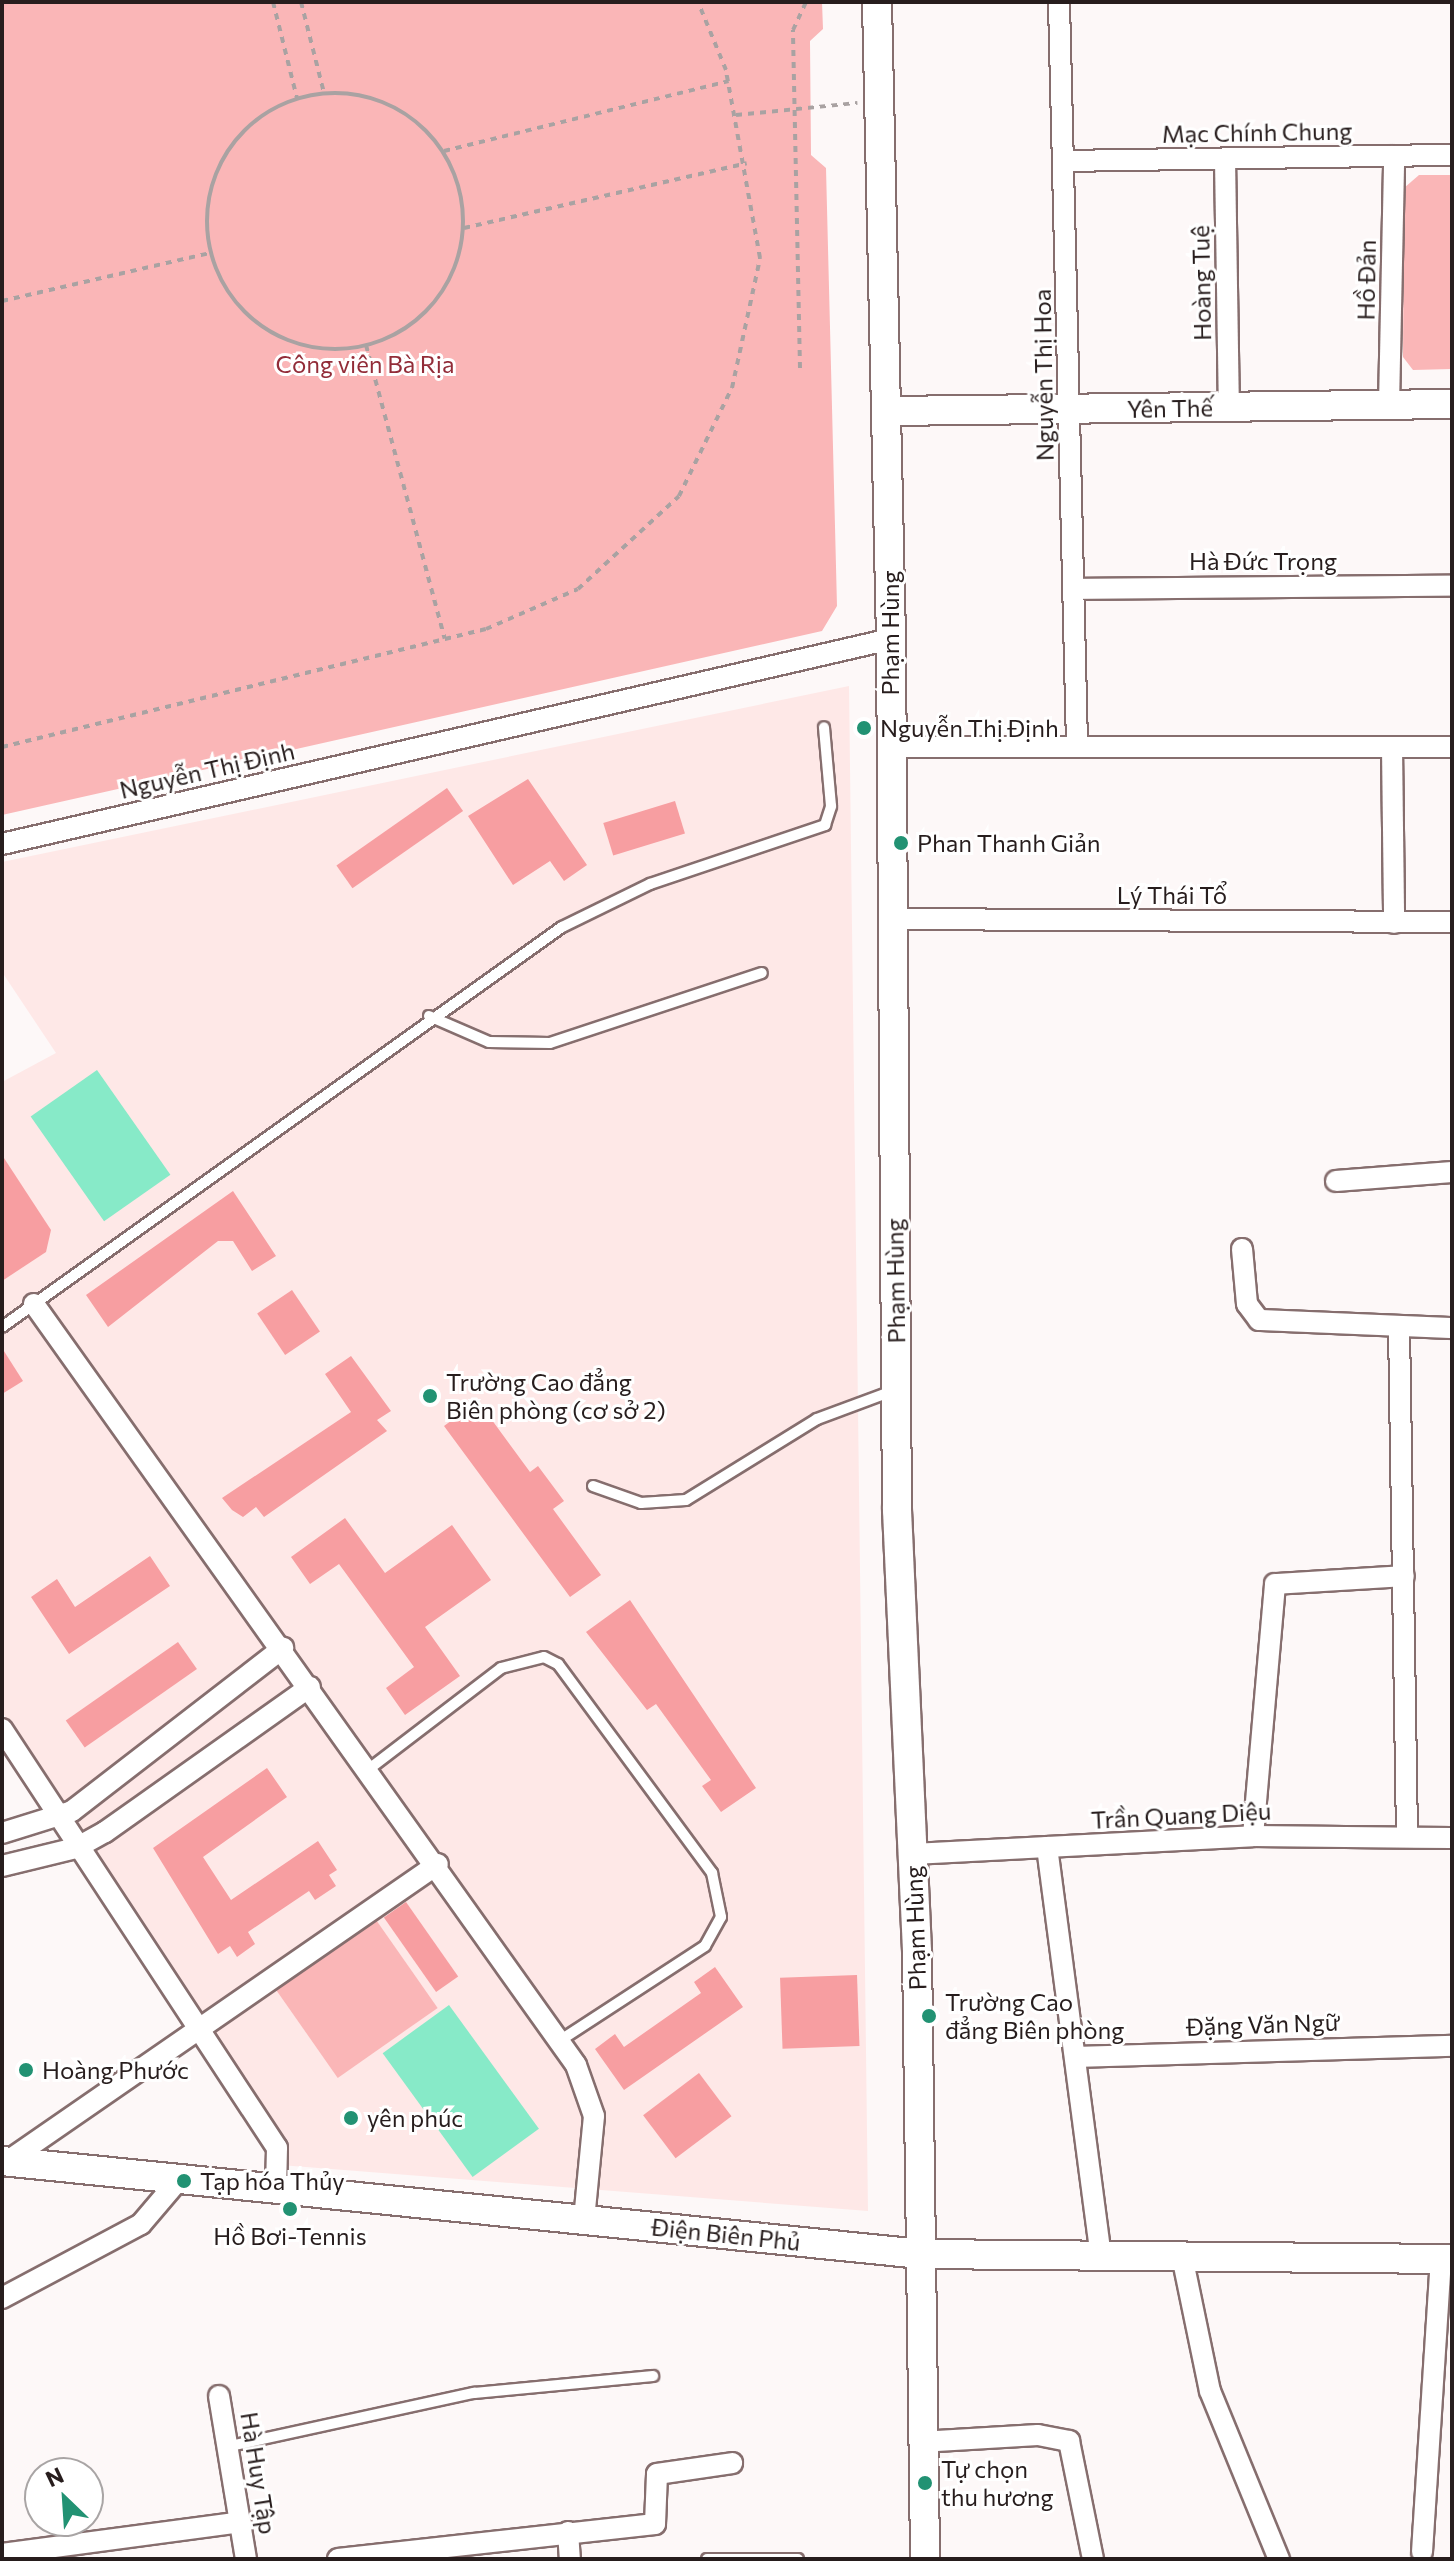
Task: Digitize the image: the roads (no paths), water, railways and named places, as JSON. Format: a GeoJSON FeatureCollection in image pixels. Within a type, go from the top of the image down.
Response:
{"type":"FeatureCollection","features":[{"type":"Feature","properties":{"kind":"street","name":"Phạm Hùng"},"geometry":{"type":"LineString","coordinates":[[877,2],[888,411],[896,1390],[913,1854],[920,2442],[925,2559]]}},
{"type":"Feature","properties":{"kind":"street","name":"Nguyễn Thị Hoa"},"geometry":{"type":"LineString","coordinates":[[1059,2],[1077,746]]}},
{"type":"Feature","properties":{"kind":"street","name":"Mạc Chính Chung"},"geometry":{"type":"LineString","coordinates":[[1063,161],[1452,155]]}},
{"type":"Feature","properties":{"kind":"street","name":"Hồ Đản"},"geometry":{"type":"LineString","coordinates":[[1389,405],[1394,156]]}},
{"type":"Feature","properties":{"kind":"street","name":"Hoàng Tuệ"},"geometry":{"type":"LineString","coordinates":[[1225,159],[1229,407]]}},
{"type":"Feature","properties":{"kind":"street","name":"Yên Thế"},"geometry":{"type":"LineString","coordinates":[[888,411],[1452,404]]}},
{"type":"Feature","properties":{"kind":"street","name":"Hà Đức Trọng"},"geometry":{"type":"LineString","coordinates":[[1074,589],[1452,586]]}},
{"type":"Feature","properties":{"kind":"street","name":"Nguyễn Thị Định"},"geometry":{"type":"LineString","coordinates":[[2,844],[891,639]]}},
{"type":"Feature","properties":{"kind":"street"},"geometry":{"type":"LineString","coordinates":[[890,747],[1452,747]]}},
{"type":"Feature","properties":{"kind":"street"},"geometry":{"type":"LineString","coordinates":[[1392,747],[1394,923]]}},
{"type":"Feature","properties":{"kind":"street","name":"Lý Thái Tổ"},"geometry":{"type":"LineString","coordinates":[[891,919],[1452,922]]}},
{"type":"Feature","properties":{"kind":"street"},"geometry":{"type":"LineString","coordinates":[[1336,1181],[1452,1172]]}},
{"type":"Feature","properties":{"kind":"street"},"geometry":{"type":"LineString","coordinates":[[1242,1249],[1247,1304],[1259,1320],[1452,1328]]}},
{"type":"Feature","properties":{"kind":"street"},"geometry":{"type":"LineString","coordinates":[[34,1304],[438,1864],[559,2041],[592,2098],[584,2220]]}},
{"type":"Feature","properties":{"kind":"street"},"geometry":{"type":"LineString","coordinates":[[1399,1326],[1407,1837]]}},
{"type":"Feature","properties":{"kind":"street"},"geometry":{"type":"LineString","coordinates":[[1253,1836],[1275,1584],[1404,1576]]}},
{"type":"Feature","properties":{"kind":"street"},"geometry":{"type":"LineString","coordinates":[[2,1833],[58,1819],[283,1648]]}},
{"type":"Feature","properties":{"kind":"street"},"geometry":{"type":"LineString","coordinates":[[2,1866],[76,1848],[310,1687]]}},
{"type":"Feature","properties":{"kind":"street"},"geometry":{"type":"LineString","coordinates":[[2,1729],[76,1848],[277,2148],[276,2189]]}},
{"type":"Feature","properties":{"kind":"street","name":"Trần Quang Diệu"},"geometry":{"type":"LineString","coordinates":[[913,1854],[1253,1836],[1452,1838]]}},
{"type":"Feature","properties":{"kind":"street"},"geometry":{"type":"LineString","coordinates":[[1047,1847],[1101,2256]]}},
{"type":"Feature","properties":{"kind":"street"},"geometry":{"type":"LineString","coordinates":[[4,2162],[202,2033],[438,1864]]}},
{"type":"Feature","properties":{"kind":"street","name":"Đặng Văn Ngữ"},"geometry":{"type":"LineString","coordinates":[[1076,2057],[1452,2046]]}},
{"type":"Feature","properties":{"kind":"street","name":"Điện Biên Phủ"},"geometry":{"type":"LineString","coordinates":[[4,2162],[181,2177],[920,2254],[1446,2259]]}},
{"type":"Feature","properties":{"kind":"street"},"geometry":{"type":"LineString","coordinates":[[2,2298],[141,2224],[181,2177]]}},
{"type":"Feature","properties":{"kind":"street"},"geometry":{"type":"LineString","coordinates":[[1182,2256],[1210,2391],[1279,2559]]}},
{"type":"Feature","properties":{"kind":"street"},"geometry":{"type":"LineString","coordinates":[[1422,2552],[1446,2259]]}},
{"type":"Feature","properties":{"kind":"street","name":"Hà Huy Tập"},"geometry":{"type":"LineString","coordinates":[[219,2396],[230,2446],[246,2559]]}},
{"type":"Feature","properties":{"kind":"street"},"geometry":{"type":"LineString","coordinates":[[920,2442],[1038,2435],[1069,2441],[1093,2559]]}},
{"type":"Feature","properties":{"kind":"street"},"geometry":{"type":"LineString","coordinates":[[338,2559],[655,2524],[657,2474],[732,2463]]}},
{"type":"Feature","properties":{"kind":"street"},"geometry":{"type":"LineString","coordinates":[[2,2554],[241,2522]]}},
{"type":"Feature","properties":{"kind":"street"},"geometry":{"type":"LineString","coordinates":[[568,2532],[570,2559]]}},
{"type":"Feature","properties":{"kind":"lane"},"geometry":{"type":"LineString","coordinates":[[2,1327],[429,1016],[600,906],[825,825],[831,806],[824,727]]}},
{"type":"Feature","properties":{"kind":"lane"},"geometry":{"type":"LineString","coordinates":[[429,1016],[489,1042],[550,1043],[762,973]]}},
{"type":"Feature","properties":{"kind":"lane"},"geometry":{"type":"LineString","coordinates":[[593,1486],[641,1503],[686,1500],[817,1419],[896,1390]]}},
{"type":"Feature","properties":{"kind":"lane"},"geometry":{"type":"LineString","coordinates":[[369,1769],[501,1668],[544,1657],[558,1664],[712,1873],[721,1917],[705,1946],[559,2041]]}},
{"type":"Feature","properties":{"kind":"lane"},"geometry":{"type":"LineString","coordinates":[[230,2446],[474,2393],[653,2376]]}},
{"type":"Feature","properties":{"kind":"lane"},"geometry":{"type":"LineString","coordinates":[[707,2559],[798,2559]]}},
{"type":"Feature","properties":{"kind":"place","name":"Nguyễn Thị Định"},"geometry":{"type":"Point","coordinates":[864,728]}},
{"type":"Feature","properties":{"kind":"place","name":"Phan Thanh Giản"},"geometry":{"type":"Point","coordinates":[901,843]}},
{"type":"Feature","properties":{"kind":"place","name":"Trường Cao đẳng Biên phòng (cơ sở 2)"},"geometry":{"type":"Point","coordinates":[430,1396]}},
{"type":"Feature","properties":{"kind":"place","name":"Trường Cao đẳng Biên phòng"},"geometry":{"type":"Point","coordinates":[929,2016]}},
{"type":"Feature","properties":{"kind":"place","name":"Hoàng Phước"},"geometry":{"type":"Point","coordinates":[26,2070]}},
{"type":"Feature","properties":{"kind":"place","name":"yên phúc"},"geometry":{"type":"Point","coordinates":[351,2118]}},
{"type":"Feature","properties":{"kind":"place","name":"Tạp hóa Thủy"},"geometry":{"type":"Point","coordinates":[184,2181]}},
{"type":"Feature","properties":{"kind":"place","name":"Hồ Bơi-Tennis"},"geometry":{"type":"Point","coordinates":[290,2209]}},
{"type":"Feature","properties":{"kind":"place","name":"Tự chọn thu hương"},"geometry":{"type":"Point","coordinates":[925,2483]}},
{"type":"Feature","properties":{"kind":"park label","name":"Công viên Bà Rịa"},"geometry":{"type":"Point","coordinates":[365,364]}}]}
